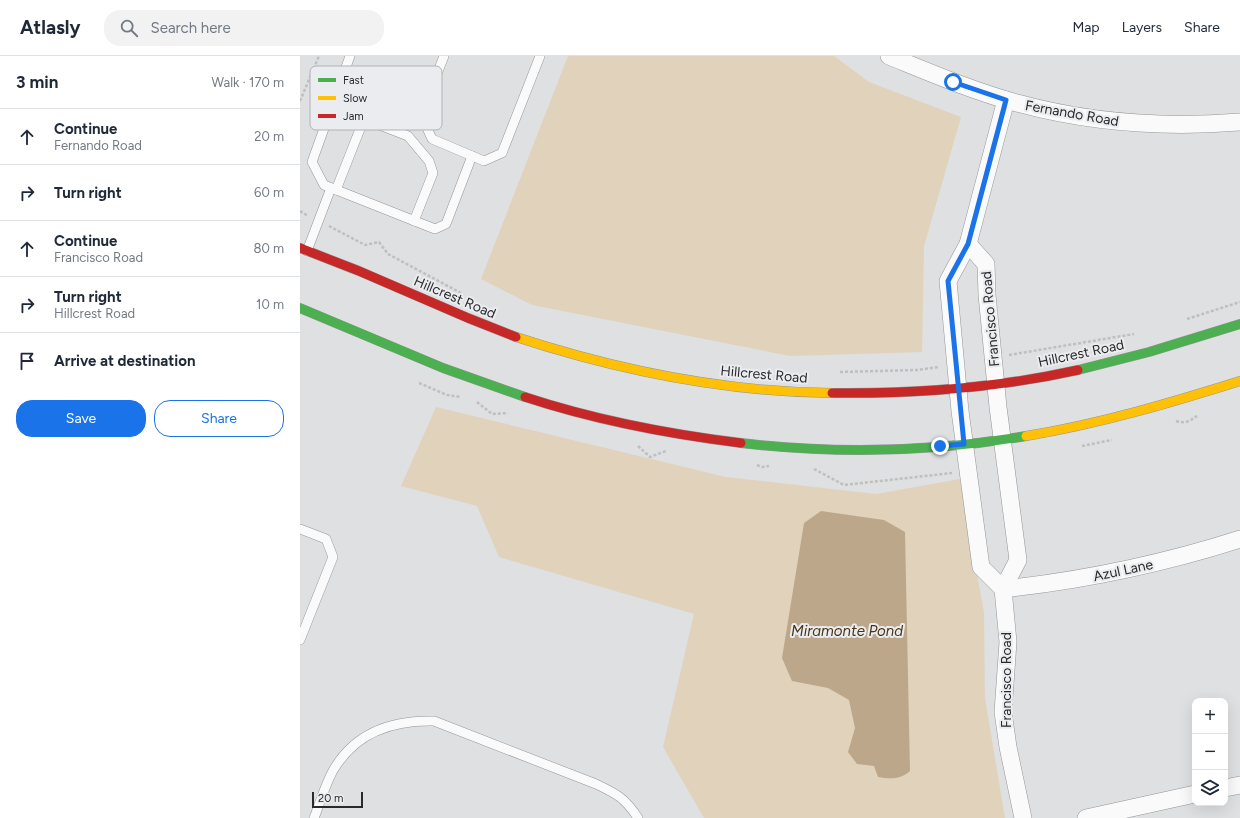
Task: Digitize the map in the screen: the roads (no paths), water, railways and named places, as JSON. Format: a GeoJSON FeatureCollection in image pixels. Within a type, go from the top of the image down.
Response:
{"type":"FeatureCollection","features":[{"type":"Feature","properties":{"kind":"street","name":"Fernando Road"},"geometry":{"type":"LineString","coordinates":[[889,56],[953,82],[1006,100],[1065,114],[1110,121],[1178,126],[1240,122]]}},
{"type":"Feature","properties":{"kind":"street"},"geometry":{"type":"LineString","coordinates":[[1003,589],[981,567],[964,444],[948,281],[968,244],[1006,100]]}},
{"type":"Feature","properties":{"kind":"street","name":"Francisco Road"},"geometry":{"type":"LineString","coordinates":[[968,244],[986,264],[987,295],[993,358],[1018,560],[1003,589],[1008,642],[1008,659],[1004,694],[1005,729],[1023,818]]}},
{"type":"Feature","properties":{"kind":"street","name":"Hillcrest Road"},"geometry":{"type":"LineString","coordinates":[[304,249],[493,328],[535,343],[621,367],[708,383],[797,392],[886,393],[958,389],[996,384],[1058,374],[1112,362],[1175,345],[1240,324]]}},
{"type":"Feature","properties":{"kind":"street"},"geometry":{"type":"LineString","coordinates":[[300,308],[486,384],[572,411],[616,422],[706,438],[796,447],[886,449],[1002,440],[1115,418],[1157,407],[1240,381]]}},
{"type":"Feature","properties":{"kind":"street","name":"Azul Lane"},"geometry":{"type":"LineString","coordinates":[[1003,589],[1069,581],[1108,574],[1185,556],[1240,539]]}},
{"type":"Feature","properties":{"kind":"street"},"geometry":{"type":"LineString","coordinates":[[1228,787],[1240,785]]}},
{"type":"Feature","properties":{"kind":"street"},"geometry":{"type":"LineString","coordinates":[[1086,818],[1192,795]]}},
{"type":"Feature","properties":{"kind":"lane"},"geometry":{"type":"LineString","coordinates":[[346,66],[350,56]]}},
{"type":"Feature","properties":{"kind":"lane"},"geometry":{"type":"LineString","coordinates":[[439,66],[443,56]]}},
{"type":"Feature","properties":{"kind":"lane"},"geometry":{"type":"LineString","coordinates":[[428,130],[432,139],[484,161],[502,153],[540,56]]}},
{"type":"Feature","properties":{"kind":"lane"},"geometry":{"type":"LineString","coordinates":[[323,130],[312,162],[324,185],[435,229],[446,224],[472,156]]}},
{"type":"Feature","properties":{"kind":"lane"},"geometry":{"type":"LineString","coordinates":[[304,249],[334,189],[359,130]]}},
{"type":"Feature","properties":{"kind":"lane"},"geometry":{"type":"LineString","coordinates":[[393,130],[408,136],[429,161],[433,173],[414,221]]}},
{"type":"Feature","properties":{"kind":"lane"},"geometry":{"type":"LineString","coordinates":[[300,529],[326,540],[333,557],[300,640]]}},
{"type":"Feature","properties":{"kind":"lane"},"geometry":{"type":"LineString","coordinates":[[314,818],[333,770],[346,753],[365,737],[383,727],[404,722],[420,721],[434,722],[596,784],[616,793],[629,804],[638,818]]}},
{"type":"Feature","properties":{"kind":"water","name":"Miramonte Pond"},"geometry":{"type":"Polygon","coordinates":[[[821,511],[884,520],[905,532],[910,771],[899,777],[878,777],[874,766],[857,764],[848,752],[855,728],[849,700],[828,688],[792,681],[782,658],[804,523],[821,511]]]}}]}
